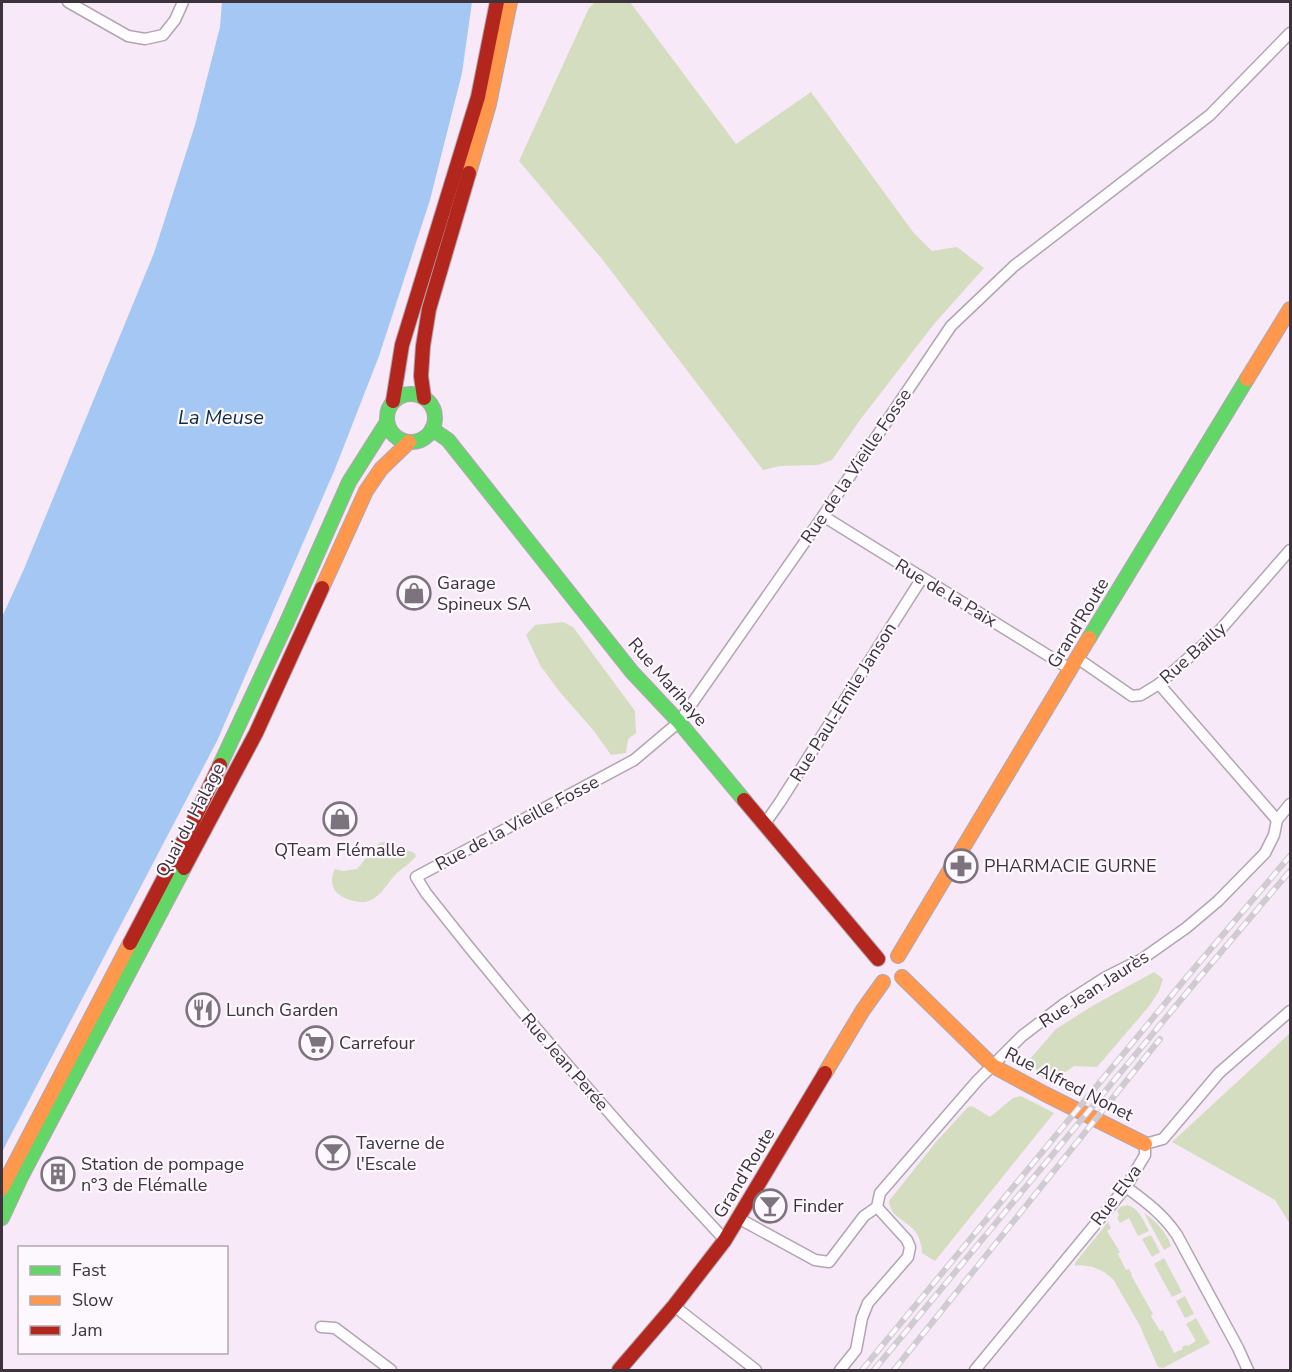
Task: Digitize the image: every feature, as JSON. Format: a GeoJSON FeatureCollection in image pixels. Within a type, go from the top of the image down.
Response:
{"type":"FeatureCollection","features":[{"type":"Feature","properties":{"kind":"main road"},"geometry":{"type":"LineString","coordinates":[[393,401],[405,395],[418,395],[424,398],[429,402],[435,416],[432,429],[422,439],[409,442],[397,438],[389,428],[387,415],[393,401],[402,345],[478,98],[497,2]]}},
{"type":"Feature","properties":{"kind":"main road"},"geometry":{"type":"LineString","coordinates":[[424,398],[421,376],[429,309],[489,104],[510,2]]}},
{"type":"Feature","properties":{"kind":"main road","name":"Grand'Route"},"geometry":{"type":"LineString","coordinates":[[898,956],[1290,309]]}},
{"type":"Feature","properties":{"kind":"main road","name":"Quai du Halage"},"geometry":{"type":"LineString","coordinates":[[2,1188],[187,834],[287,622],[349,482],[387,422]]}},
{"type":"Feature","properties":{"kind":"main road","name":"Rue Marihaye"},"geometry":{"type":"LineString","coordinates":[[432,429],[448,440],[633,672],[679,722],[878,959]]}},
{"type":"Feature","properties":{"kind":"main road","name":"Quai du Halage"},"geometry":{"type":"LineString","coordinates":[[2,1218],[256,734],[366,491],[381,469],[409,442]]}},
{"type":"Feature","properties":{"kind":"main road"},"geometry":{"type":"LineString","coordinates":[[891,953],[898,956],[905,969],[902,977],[890,984],[883,982],[876,976],[874,967],[878,959],[891,953]]}},
{"type":"Feature","properties":{"kind":"main road","name":"Rue Alfred Nonet"},"geometry":{"type":"LineString","coordinates":[[902,977],[993,1066],[1145,1144]]}},
{"type":"Feature","properties":{"kind":"main road","name":"Grand'Route"},"geometry":{"type":"LineString","coordinates":[[619,1371],[674,1306],[725,1240],[863,1010],[883,982]]}},
{"type":"Feature","properties":{"kind":"street"},"geometry":{"type":"LineString","coordinates":[[68,2],[128,36],[145,39],[163,35],[176,20],[183,2]]}},
{"type":"Feature","properties":{"kind":"street","name":"Rue de la Vieille Fosse"},"geometry":{"type":"LineString","coordinates":[[416,877],[634,760],[679,722],[823,516],[951,326],[1014,266],[1210,115],[1290,33]]}},
{"type":"Feature","properties":{"kind":"street","name":"Rue de la Paix"},"geometry":{"type":"LineString","coordinates":[[823,516],[921,578],[1074,664]]}},
{"type":"Feature","properties":{"kind":"street","name":"Rue Bailly"},"geometry":{"type":"LineString","coordinates":[[1074,664],[1132,696],[1142,695],[1159,684],[1221,629],[1290,550]]}},
{"type":"Feature","properties":{"kind":"street","name":"Rue Paul-Emile Janson"},"geometry":{"type":"LineString","coordinates":[[764,825],[921,578]]}},
{"type":"Feature","properties":{"kind":"street"},"geometry":{"type":"LineString","coordinates":[[1159,684],[1276,820]]}},
{"type":"Feature","properties":{"kind":"street","name":"Rue Jean Jaurès"},"geometry":{"type":"LineString","coordinates":[[738,1218],[814,1260],[829,1262],[864,1216],[876,1207],[880,1193],[977,1081],[1022,1036],[1064,1004],[1106,977],[1142,959],[1218,901],[1265,853],[1274,835],[1276,820],[1290,804]]}},
{"type":"Feature","properties":{"kind":"street","name":"Rue Jean Perée"},"geometry":{"type":"LineString","coordinates":[[416,877],[426,893],[543,1036],[650,1159],[725,1240]]}},
{"type":"Feature","properties":{"kind":"street","name":"Rue Elva"},"geometry":{"type":"LineString","coordinates":[[975,1371],[1126,1187],[1145,1155],[1145,1144],[1162,1139],[1219,1073],[1290,1011]]}},
{"type":"Feature","properties":{"kind":"street"},"geometry":{"type":"LineString","coordinates":[[1126,1187],[1157,1211],[1177,1235],[1248,1371]]}},
{"type":"Feature","properties":{"kind":"street"},"geometry":{"type":"LineString","coordinates":[[840,1371],[856,1350],[862,1318],[868,1303],[908,1257],[910,1247],[908,1240],[876,1207]]}},
{"type":"Feature","properties":{"kind":"street"},"geometry":{"type":"LineString","coordinates":[[674,1306],[756,1371]]}},
{"type":"Feature","properties":{"kind":"street"},"geometry":{"type":"LineString","coordinates":[[321,1326],[335,1328],[391,1371]]}},
{"type":"Feature","properties":{"kind":"green space"},"geometry":{"type":"Polygon","coordinates":[[[595,2],[630,2],[736,144],[811,92],[913,232],[932,251],[957,247],[984,268],[934,324],[832,460],[818,465],[780,466],[763,470],[602,259],[519,161],[589,8],[595,2]]]}},
{"type":"Feature","properties":{"kind":"green space"},"geometry":{"type":"Polygon","coordinates":[[[563,622],[573,627],[635,711],[636,733],[628,739],[626,753],[611,755],[540,665],[526,635],[535,625],[563,622]]]}},
{"type":"Feature","properties":{"kind":"green space"},"geometry":{"type":"Polygon","coordinates":[[[386,841],[416,856],[373,899],[360,902],[341,896],[332,882],[335,869],[343,871],[357,869],[379,843],[386,841]]]}},
{"type":"Feature","properties":{"kind":"green space"},"geometry":{"type":"Polygon","coordinates":[[[1154,972],[1163,979],[1159,991],[1150,1005],[1097,1067],[1074,1066],[1060,1076],[1044,1080],[1029,1060],[1056,1029],[1154,972]]]}},
{"type":"Feature","properties":{"kind":"green space"},"geometry":{"type":"Polygon","coordinates":[[[1290,1033],[1290,1224],[1275,1200],[1172,1142],[1290,1033]]]}},
{"type":"Feature","properties":{"kind":"green space"},"geometry":{"type":"Polygon","coordinates":[[[1021,1096],[1054,1113],[935,1261],[922,1253],[917,1233],[895,1214],[889,1201],[936,1142],[968,1107],[972,1106],[990,1117],[1013,1098],[1021,1096]]]}},
{"type":"Feature","properties":{"kind":"green space"},"geometry":{"type":"Polygon","coordinates":[[[1127,1205],[1138,1212],[1149,1231],[1138,1236],[1129,1218],[1120,1223],[1117,1211],[1120,1207],[1127,1205]]]}},
{"type":"Feature","properties":{"kind":"green space"},"geometry":{"type":"Polygon","coordinates":[[[1144,1213],[1167,1236],[1171,1246],[1164,1250],[1144,1213]]]}},
{"type":"Feature","properties":{"kind":"green space"},"geometry":{"type":"Polygon","coordinates":[[[1108,1222],[1111,1228],[1107,1231],[1120,1252],[1118,1254],[1126,1270],[1129,1269],[1132,1274],[1153,1314],[1151,1316],[1160,1331],[1163,1330],[1174,1353],[1196,1341],[1186,1324],[1196,1318],[1210,1343],[1163,1368],[1158,1367],[1139,1324],[1113,1279],[1093,1267],[1075,1266],[1075,1263],[1108,1222]]]}},
{"type":"Feature","properties":{"kind":"green space"},"geometry":{"type":"Polygon","coordinates":[[[1151,1235],[1160,1252],[1152,1257],[1142,1239],[1151,1235]]]}},
{"type":"Feature","properties":{"kind":"green space"},"geometry":{"type":"Polygon","coordinates":[[[1164,1258],[1182,1292],[1172,1297],[1154,1264],[1164,1258]]]}},
{"type":"Feature","properties":{"kind":"green space"},"geometry":{"type":"Polygon","coordinates":[[[1185,1296],[1194,1314],[1185,1318],[1176,1301],[1185,1296]]]}},
{"type":"Feature","properties":{"kind":"water","name":"La Meuse"},"geometry":{"type":"Polygon","coordinates":[[[222,2],[472,2],[462,73],[430,200],[379,356],[335,469],[217,741],[2,1152],[2,617],[24,569],[154,253],[195,125],[220,27],[222,2]]]}},
{"type":"Feature","properties":{"kind":"railway"},"geometry":{"type":"LineString","coordinates":[[862,1370],[1186,978],[1290,856]]}},
{"type":"Feature","properties":{"kind":"railway"},"geometry":{"type":"LineString","coordinates":[[874,1370],[1290,871]]}},
{"type":"Feature","properties":{"kind":"railway"},"geometry":{"type":"LineString","coordinates":[[894,1370],[1160,1039]]}},
{"type":"Feature","properties":{"kind":"traffic: fast"},"geometry":{"type":"LineString","coordinates":[[1089,638],[1247,379]]}},
{"type":"Feature","properties":{"kind":"traffic: fast"},"geometry":{"type":"LineString","coordinates":[[411,394],[428,401],[435,418],[428,435],[411,442],[394,435],[387,418],[394,401],[411,394]]}},
{"type":"Feature","properties":{"kind":"traffic: fast"},"geometry":{"type":"LineString","coordinates":[[220,765],[349,482],[387,422]]}},
{"type":"Feature","properties":{"kind":"traffic: fast"},"geometry":{"type":"LineString","coordinates":[[432,429],[448,440],[632,672],[679,722],[744,800]]}},
{"type":"Feature","properties":{"kind":"traffic: fast"},"geometry":{"type":"LineString","coordinates":[[2,1218],[21,1177],[184,868]]}},
{"type":"Feature","properties":{"kind":"traffic: slow"},"geometry":{"type":"LineString","coordinates":[[469,173],[489,104],[510,2]]}},
{"type":"Feature","properties":{"kind":"traffic: slow"},"geometry":{"type":"LineString","coordinates":[[1247,379],[1290,309]]}},
{"type":"Feature","properties":{"kind":"traffic: slow"},"geometry":{"type":"LineString","coordinates":[[322,588],[366,491],[381,469],[409,442]]}},
{"type":"Feature","properties":{"kind":"traffic: slow"},"geometry":{"type":"LineString","coordinates":[[898,956],[1089,638]]}},
{"type":"Feature","properties":{"kind":"traffic: slow"},"geometry":{"type":"LineString","coordinates":[[2,1188],[130,943]]}},
{"type":"Feature","properties":{"kind":"traffic: slow"},"geometry":{"type":"LineString","coordinates":[[902,977],[993,1066],[1145,1144]]}},
{"type":"Feature","properties":{"kind":"traffic: slow"},"geometry":{"type":"LineString","coordinates":[[825,1073],[863,1010],[883,982]]}},
{"type":"Feature","properties":{"kind":"traffic: jam"},"geometry":{"type":"LineString","coordinates":[[393,401],[402,345],[478,97],[497,2]]}},
{"type":"Feature","properties":{"kind":"traffic: jam"},"geometry":{"type":"LineString","coordinates":[[424,398],[421,376],[429,309],[469,173]]}},
{"type":"Feature","properties":{"kind":"traffic: jam"},"geometry":{"type":"LineString","coordinates":[[184,868],[256,733],[322,588]]}},
{"type":"Feature","properties":{"kind":"traffic: jam"},"geometry":{"type":"LineString","coordinates":[[130,943],[220,765]]}},
{"type":"Feature","properties":{"kind":"traffic: jam"},"geometry":{"type":"LineString","coordinates":[[744,800],[878,959]]}},
{"type":"Feature","properties":{"kind":"traffic: jam"},"geometry":{"type":"LineString","coordinates":[[619,1370],[674,1306],[725,1240],[825,1073]]}},
{"type":"Feature","properties":{"kind":"place","name":"Garage Spineux SA"},"geometry":{"type":"Point","coordinates":[414,593]}},
{"type":"Feature","properties":{"kind":"place","name":"QTeam Flémalle"},"geometry":{"type":"Point","coordinates":[340,819]}},
{"type":"Feature","properties":{"kind":"place","name":"PHARMACIE GURNE"},"geometry":{"type":"Point","coordinates":[961,866]}},
{"type":"Feature","properties":{"kind":"place","name":"Lunch Garden"},"geometry":{"type":"Point","coordinates":[203,1010]}},
{"type":"Feature","properties":{"kind":"place","name":"Carrefour"},"geometry":{"type":"Point","coordinates":[316,1043]}},
{"type":"Feature","properties":{"kind":"place","name":"Taverne de l'Escale"},"geometry":{"type":"Point","coordinates":[333,1153]}},
{"type":"Feature","properties":{"kind":"place","name":"Station de pompage n°3 de Flémalle"},"geometry":{"type":"Point","coordinates":[58,1174]}},
{"type":"Feature","properties":{"kind":"place","name":"Finder"},"geometry":{"type":"Point","coordinates":[770,1206]}}]}
